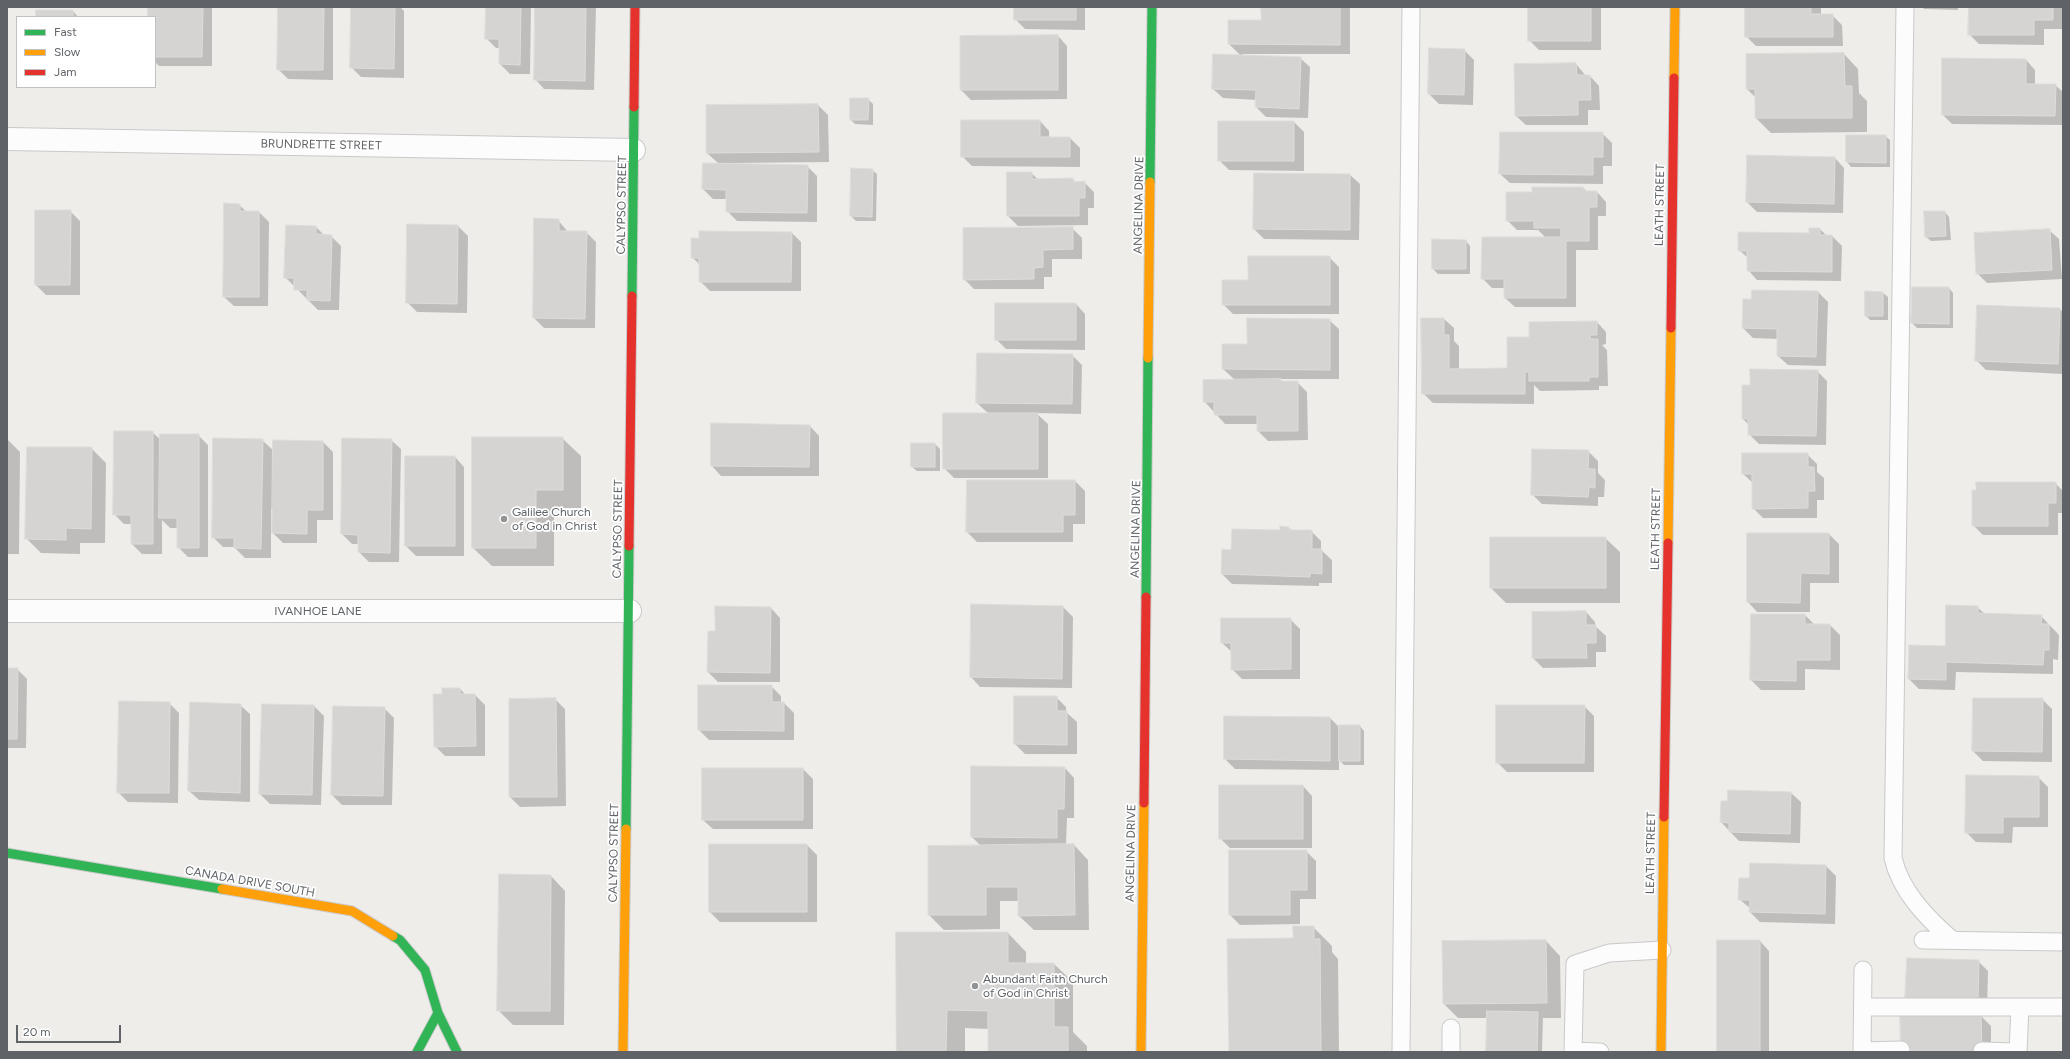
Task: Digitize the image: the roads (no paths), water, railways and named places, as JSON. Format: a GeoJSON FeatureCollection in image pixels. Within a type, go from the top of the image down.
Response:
{"type":"FeatureCollection","features":[{"type":"Feature","properties":{"kind":"street","name":"CALYPSO STREET"},"geometry":{"type":"LineString","coordinates":[[624,1052],[636,7]]}},
{"type":"Feature","properties":{"kind":"street","name":"ANGELINA DRIVE"},"geometry":{"type":"LineString","coordinates":[[1141,1052],[1152,7]]}},
{"type":"Feature","properties":{"kind":"street","name":"LEATH STREET"},"geometry":{"type":"LineString","coordinates":[[1661,1052],[1675,7]]}},
{"type":"Feature","properties":{"kind":"street","name":"BRUNDRETTE STREET"},"geometry":{"type":"LineString","coordinates":[[7,139],[634,150]]}},
{"type":"Feature","properties":{"kind":"street","name":"IVANHOE LANE"},"geometry":{"type":"LineString","coordinates":[[7,610],[630,611]]}},
{"type":"Feature","properties":{"kind":"street","name":"CANADA DRIVE SOUTH"},"geometry":{"type":"LineString","coordinates":[[7,853],[352,912],[400,940],[425,970],[438,1013],[457,1052]]}},
{"type":"Feature","properties":{"kind":"street"},"geometry":{"type":"LineString","coordinates":[[417,1052],[438,1013]]}},
{"type":"Feature","properties":{"kind":"lane"},"geometry":{"type":"LineString","coordinates":[[1401,1052],[1411,7]]}},
{"type":"Feature","properties":{"kind":"lane"},"geometry":{"type":"LineString","coordinates":[[1905,7],[1893,858],[1897,875],[1912,898],[1935,925],[1952,940]]}},
{"type":"Feature","properties":{"kind":"lane"},"geometry":{"type":"LineString","coordinates":[[1923,940],[2063,942]]}},
{"type":"Feature","properties":{"kind":"lane"},"geometry":{"type":"LineString","coordinates":[[1600,1052],[1573,1052],[1575,964],[1609,953],[1662,950]]}},
{"type":"Feature","properties":{"kind":"lane"},"geometry":{"type":"LineString","coordinates":[[1863,970],[1862,1051],[1901,1050]]}},
{"type":"Feature","properties":{"kind":"lane"},"geometry":{"type":"LineString","coordinates":[[1863,1007],[2063,1007]]}},
{"type":"Feature","properties":{"kind":"lane"},"geometry":{"type":"LineString","coordinates":[[2018,1052],[2020,1007]]}},
{"type":"Feature","properties":{"kind":"lane"},"geometry":{"type":"LineString","coordinates":[[1451,1052],[1452,1028]]}},
{"type":"Feature","properties":{"kind":"lane"},"geometry":{"type":"LineString","coordinates":[[1982,1051],[2015,1052]]}},
{"type":"Feature","properties":{"kind":"place","name":"Galilee Church of God in Christ"},"geometry":{"type":"Point","coordinates":[504,519]}},
{"type":"Feature","properties":{"kind":"place","name":"Abundant Faith Church of God in Christ"},"geometry":{"type":"Point","coordinates":[975,986]}}]}
